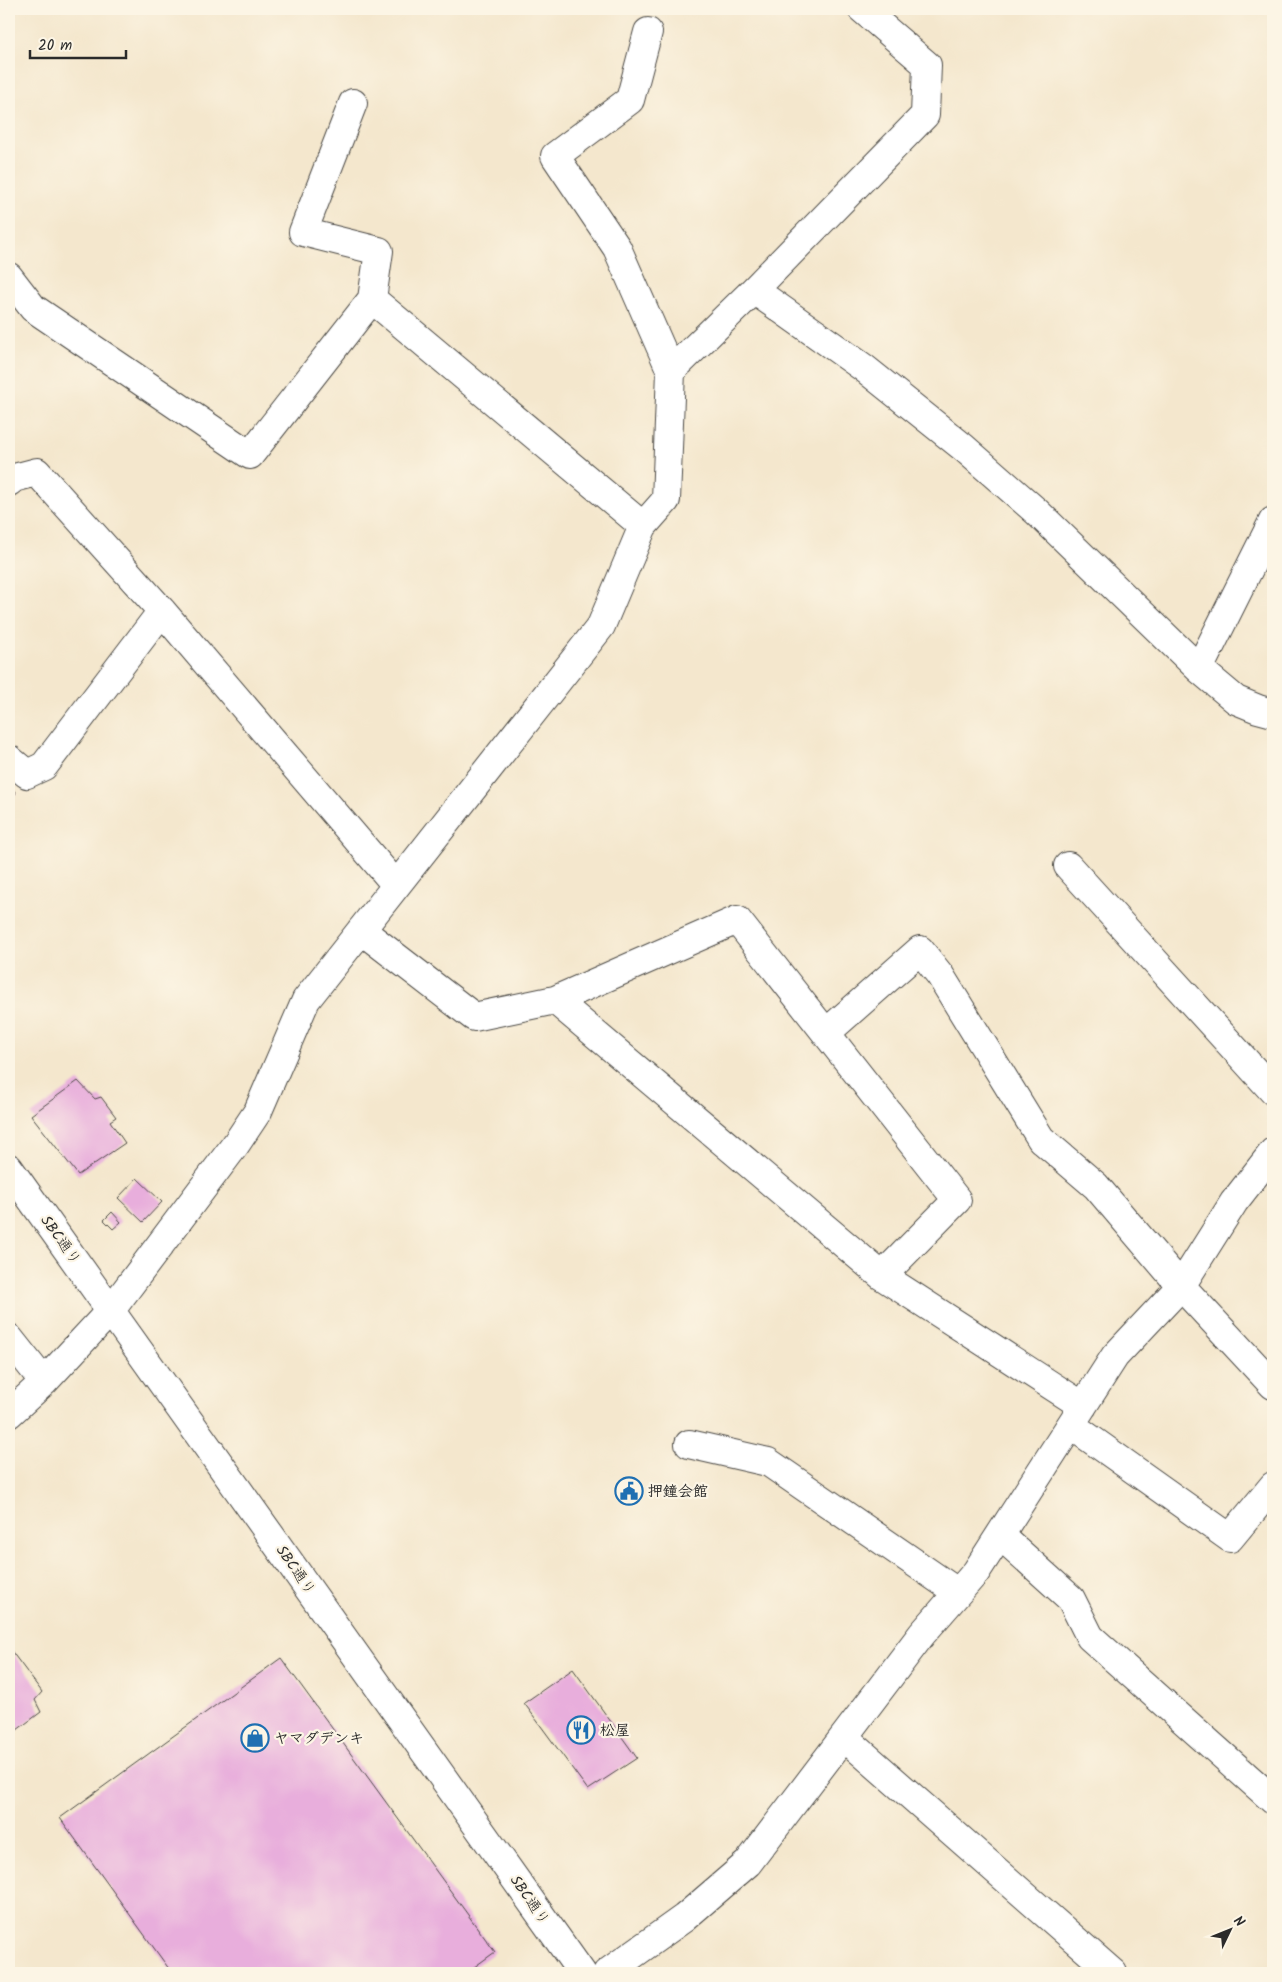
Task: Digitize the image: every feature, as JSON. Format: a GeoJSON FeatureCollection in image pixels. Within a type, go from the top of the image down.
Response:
{"type":"FeatureCollection","features":[{"type":"Feature","properties":{"kind":"street"},"geometry":{"type":"LineString","coordinates":[[670,371],[754,290],[925,115],[927,65],[862,9]]}},
{"type":"Feature","properties":{"kind":"street"},"geometry":{"type":"LineString","coordinates":[[9,1414],[44,1382],[111,1310],[236,1144],[258,1111],[306,1000],[601,626],[643,526],[666,500],[670,371],[617,248],[555,156],[630,100],[648,32]]}},
{"type":"Feature","properties":{"kind":"street"},"geometry":{"type":"LineString","coordinates":[[9,278],[32,308],[250,455],[372,299],[379,252],[302,232],[353,103]]}},
{"type":"Feature","properties":{"kind":"street"},"geometry":{"type":"LineString","coordinates":[[754,290],[864,368],[964,448],[1036,512],[1199,669],[1236,700],[1273,713]]}},
{"type":"Feature","properties":{"kind":"street"},"geometry":{"type":"LineString","coordinates":[[372,299],[643,526]]}},
{"type":"Feature","properties":{"kind":"street"},"geometry":{"type":"LineString","coordinates":[[9,482],[14,478],[37,472],[162,611],[396,885]]}},
{"type":"Feature","properties":{"kind":"street"},"geometry":{"type":"LineString","coordinates":[[1199,669],[1273,521]]}},
{"type":"Feature","properties":{"kind":"street"},"geometry":{"type":"LineString","coordinates":[[9,759],[27,774],[44,766],[162,611]]}},
{"type":"Feature","properties":{"kind":"street"},"geometry":{"type":"LineString","coordinates":[[1068,866],[1273,1091]]}},
{"type":"Feature","properties":{"kind":"street"},"geometry":{"type":"LineString","coordinates":[[361,930],[474,1017],[555,1000],[737,920],[957,1200],[882,1276]]}},
{"type":"Feature","properties":{"kind":"street"},"geometry":{"type":"LineString","coordinates":[[826,1033],[920,950],[940,975],[1041,1139],[1096,1186],[1181,1286],[1273,1385]]}},
{"type":"Feature","properties":{"kind":"street"},"geometry":{"type":"LineString","coordinates":[[555,1000],[882,1276],[1077,1415],[1230,1538],[1273,1486]]}},
{"type":"Feature","properties":{"kind":"street"},"geometry":{"type":"LineString","coordinates":[[607,1973],[684,1918],[748,1862],[922,1634],[976,1572],[1115,1356],[1181,1286],[1234,1202],[1273,1152]]}},
{"type":"Feature","properties":{"kind":"street","name":"SBC通り"},"geometry":{"type":"LineString","coordinates":[[9,1168],[582,1973]]}},
{"type":"Feature","properties":{"kind":"street"},"geometry":{"type":"LineString","coordinates":[[9,1338],[44,1382]]}},
{"type":"Feature","properties":{"kind":"street"},"geometry":{"type":"LineString","coordinates":[[689,1444],[768,1462],[958,1592]]}},
{"type":"Feature","properties":{"kind":"street"},"geometry":{"type":"LineString","coordinates":[[1000,1535],[1071,1599],[1090,1637],[1273,1800]]}},
{"type":"Feature","properties":{"kind":"street"},"geometry":{"type":"LineString","coordinates":[[844,1737],[1113,1973]]}},
{"type":"Feature","properties":{"kind":"building"},"geometry":{"type":"Polygon","coordinates":[[[9,785],[16,793],[9,801],[9,785]]]}},
{"type":"Feature","properties":{"kind":"building"},"geometry":{"type":"Polygon","coordinates":[[[78,1081],[95,1099],[101,1097],[116,1117],[110,1121],[125,1143],[78,1175],[31,1115],[78,1081]]]}},
{"type":"Feature","properties":{"kind":"building"},"geometry":{"type":"Polygon","coordinates":[[[137,1178],[162,1202],[143,1222],[118,1198],[137,1178]]]}},
{"type":"Feature","properties":{"kind":"building"},"geometry":{"type":"Polygon","coordinates":[[[112,1212],[121,1222],[113,1229],[104,1220],[112,1212]]]}},
{"type":"Feature","properties":{"kind":"building"},"geometry":{"type":"Polygon","coordinates":[[[9,1648],[42,1692],[35,1700],[41,1712],[9,1736],[9,1648]]]}},
{"type":"Feature","properties":{"kind":"building","name":"ヤマダデンキ"},"geometry":{"type":"Polygon","coordinates":[[[281,1658],[495,1952],[466,1973],[172,1973],[60,1818],[281,1658]]]}},
{"type":"Feature","properties":{"kind":"building","name":"松屋"},"geometry":{"type":"Polygon","coordinates":[[[573,1669],[637,1758],[588,1790],[524,1703],[573,1669]]]}},
{"type":"Feature","properties":{"kind":"place","name":"押鐘会館"},"geometry":{"type":"Point","coordinates":[629,1491]}},
{"type":"Feature","properties":{"kind":"place","name":"松屋"},"geometry":{"type":"Point","coordinates":[581,1730]}},
{"type":"Feature","properties":{"kind":"place","name":"ヤマダデンキ"},"geometry":{"type":"Point","coordinates":[255,1738]}}]}
